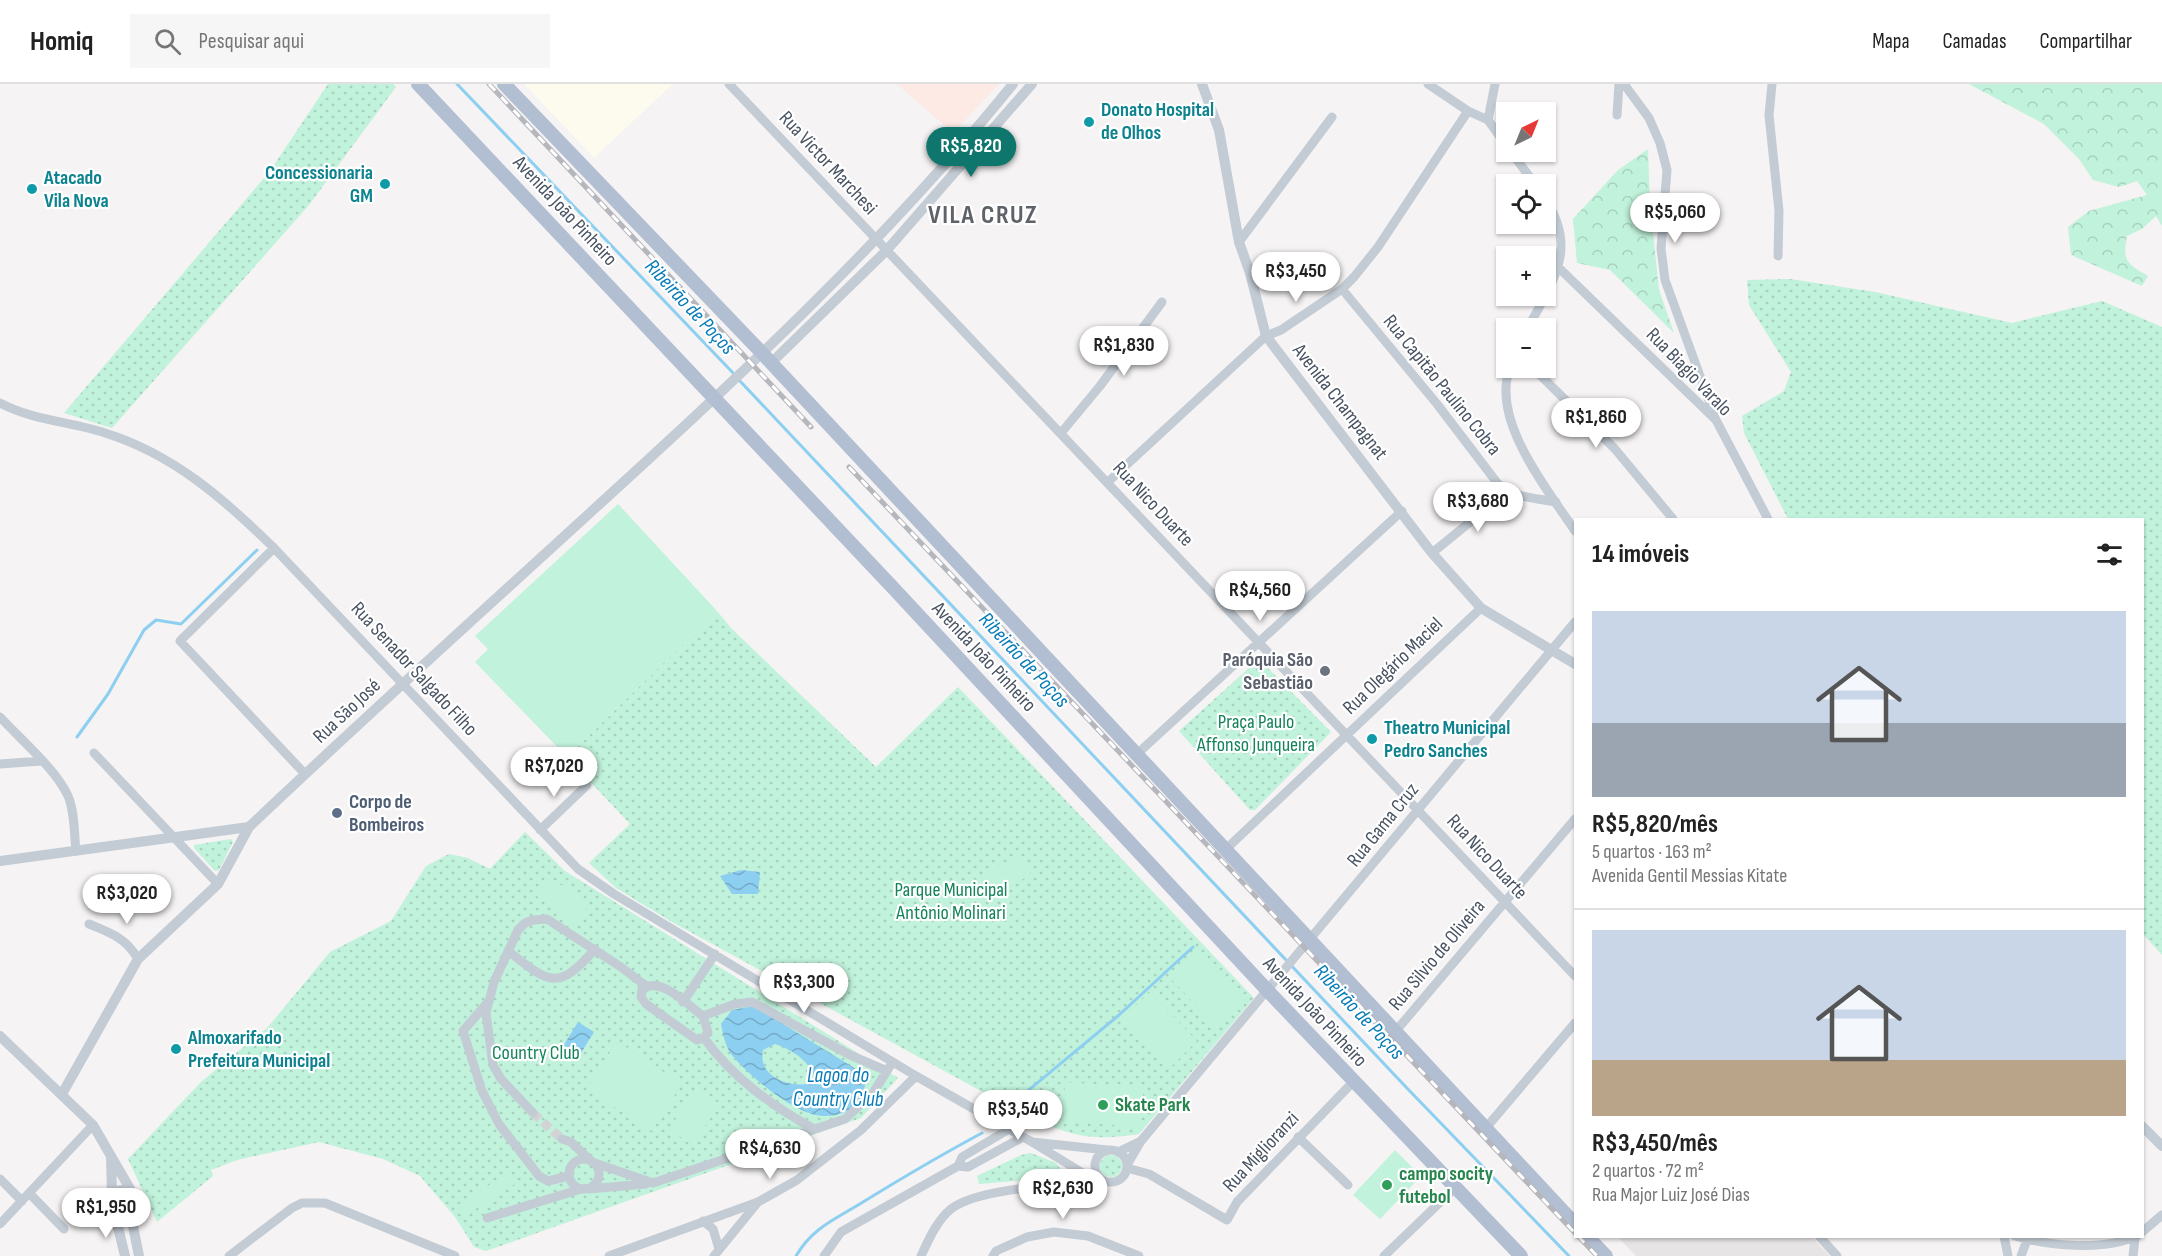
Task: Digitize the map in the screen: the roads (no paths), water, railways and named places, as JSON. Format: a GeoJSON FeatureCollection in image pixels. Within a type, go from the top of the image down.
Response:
{"type":"FeatureCollection","features":[{"type":"Feature","properties":{"kind":"main road","name":"Avenida João Pinheiro"},"geometry":{"type":"LineString","coordinates":[[418,84],[719,395],[1267,990],[1521,1256]]}},
{"type":"Feature","properties":{"kind":"main road"},"geometry":{"type":"LineString","coordinates":[[504,84],[766,358],[1574,1223]]}},
{"type":"Feature","properties":{"kind":"main road"},"geometry":{"type":"LineString","coordinates":[[1589,1238],[1606,1256]]}},
{"type":"Feature","properties":{"kind":"street","name":"Rua Victor Marchesi"},"geometry":{"type":"LineString","coordinates":[[729,84],[876,241]]}},
{"type":"Feature","properties":{"kind":"street"},"geometry":{"type":"LineString","coordinates":[[766,358],[959,151],[1013,84]]}},
{"type":"Feature","properties":{"kind":"street"},"geometry":{"type":"LineString","coordinates":[[766,358],[886,251],[969,159],[1032,84]]}},
{"type":"Feature","properties":{"kind":"street","name":"Avenida Champagnat"},"geometry":{"type":"LineString","coordinates":[[1202,84],[1219,130],[1239,242],[1250,273],[1266,336],[1432,553],[1481,608],[1574,663]]}},
{"type":"Feature","properties":{"kind":"street"},"geometry":{"type":"LineString","coordinates":[[1428,84],[1468,111],[1488,120],[1496,131]]}},
{"type":"Feature","properties":{"kind":"street"},"geometry":{"type":"LineString","coordinates":[[1488,120],[1495,84]]}},
{"type":"Feature","properties":{"kind":"street"},"geometry":{"type":"LineString","coordinates":[[1617,115],[1618,84]]}},
{"type":"Feature","properties":{"kind":"street"},"geometry":{"type":"LineString","coordinates":[[1624,84],[1649,118],[1660,142],[1667,170],[1661,249],[1665,280],[1716,420]]}},
{"type":"Feature","properties":{"kind":"street"},"geometry":{"type":"LineString","coordinates":[[1772,84],[1769,115],[1779,211],[1778,256]]}},
{"type":"Feature","properties":{"kind":"street"},"geometry":{"type":"LineString","coordinates":[[1108,482],[1266,336],[1281,330],[1342,289],[1378,247],[1468,111]]}},
{"type":"Feature","properties":{"kind":"street"},"geometry":{"type":"LineString","coordinates":[[1239,242],[1332,117]]}},
{"type":"Feature","properties":{"kind":"street"},"geometry":{"type":"LineString","coordinates":[[959,151],[969,159]]}},
{"type":"Feature","properties":{"kind":"street"},"geometry":{"type":"LineString","coordinates":[[1533,318],[1559,268],[1562,236],[1556,218]]}},
{"type":"Feature","properties":{"kind":"street","name":"Rua Nico Duarte"},"geometry":{"type":"LineString","coordinates":[[876,241],[1108,482],[1574,975]]}},
{"type":"Feature","properties":{"kind":"street","name":"Rua Biagio Varalo"},"geometry":{"type":"LineString","coordinates":[[1559,268],[1716,420],[1767,518]]}},
{"type":"Feature","properties":{"kind":"street","name":"Rua Capitão Paulino Cobra"},"geometry":{"type":"LineString","coordinates":[[1342,289],[1437,404],[1498,484],[1507,492]]}},
{"type":"Feature","properties":{"kind":"street"},"geometry":{"type":"LineString","coordinates":[[1061,433],[1100,386],[1162,303]]}},
{"type":"Feature","properties":{"kind":"street","name":"Rua São José"},"geometry":{"type":"LineString","coordinates":[[62,1094],[138,959],[218,884],[249,827],[751,364],[766,358]]}},
{"type":"Feature","properties":{"kind":"street"},"geometry":{"type":"LineString","coordinates":[[1508,378],[1506,393],[1510,419],[1520,445],[1574,529]]}},
{"type":"Feature","properties":{"kind":"street"},"geometry":{"type":"LineString","coordinates":[[1543,378],[1615,449],[1672,518]]}},
{"type":"Feature","properties":{"kind":"street","name":"Rua Senador Salgado Filho"},"geometry":{"type":"LineString","coordinates":[[0,403],[107,433],[150,451],[192,476],[232,508],[274,548],[578,869],[614,894],[916,1076],[1011,1128],[1086,1175],[1101,1178]]}},
{"type":"Feature","properties":{"kind":"street"},"geometry":{"type":"LineString","coordinates":[[1432,553],[1507,492],[1556,502]]}},
{"type":"Feature","properties":{"kind":"street"},"geometry":{"type":"LineString","coordinates":[[1137,754],[1402,511]]}},
{"type":"Feature","properties":{"kind":"street"},"geometry":{"type":"LineString","coordinates":[[274,548],[180,640],[305,774]]}},
{"type":"Feature","properties":{"kind":"street","name":"Rua Olegário Maciel"},"geometry":{"type":"LineString","coordinates":[[1225,850],[1481,608]]}},
{"type":"Feature","properties":{"kind":"street","name":"Rua Gama Cruz"},"geometry":{"type":"LineString","coordinates":[[1127,1166],[1141,1141],[1278,977],[1299,956],[1551,648],[1574,623]]}},
{"type":"Feature","properties":{"kind":"street"},"geometry":{"type":"LineString","coordinates":[[0,717],[41,761],[68,795],[76,851]]}},
{"type":"Feature","properties":{"kind":"street"},"geometry":{"type":"LineString","coordinates":[[94,753],[218,884]]}},
{"type":"Feature","properties":{"kind":"street"},"geometry":{"type":"LineString","coordinates":[[0,764],[41,761]]}},
{"type":"Feature","properties":{"kind":"street"},"geometry":{"type":"LineString","coordinates":[[540,830],[587,785]]}},
{"type":"Feature","properties":{"kind":"street","name":"Rua Silvio de Oliveira"},"geometry":{"type":"LineString","coordinates":[[1395,1032],[1574,820]]}},
{"type":"Feature","properties":{"kind":"street"},"geometry":{"type":"LineString","coordinates":[[0,861],[249,827]]}},
{"type":"Feature","properties":{"kind":"street"},"geometry":{"type":"LineString","coordinates":[[569,1176],[548,1181],[539,1176],[499,1124],[482,1091],[463,1031],[488,1002],[508,951],[522,926],[543,918],[595,949],[646,986],[659,986],[703,1016],[708,1032],[704,1038],[695,1039],[646,1004],[641,994],[646,986]]}},
{"type":"Feature","properties":{"kind":"street"},"geometry":{"type":"LineString","coordinates":[[89,924],[117,935],[129,945],[138,959]]}},
{"type":"Feature","properties":{"kind":"street"},"geometry":{"type":"LineString","coordinates":[[508,951],[536,971],[554,979],[568,976],[595,949]]}},
{"type":"Feature","properties":{"kind":"street"},"geometry":{"type":"LineString","coordinates":[[683,1002],[715,954]]}},
{"type":"Feature","properties":{"kind":"street"},"geometry":{"type":"LineString","coordinates":[[488,1002],[489,1050],[493,1065],[501,1079],[533,1113]]}},
{"type":"Feature","properties":{"kind":"street"},"geometry":{"type":"LineString","coordinates":[[703,1016],[735,1004],[752,1002],[850,1055],[887,1071]]}},
{"type":"Feature","properties":{"kind":"street"},"geometry":{"type":"LineString","coordinates":[[1485,1129],[1574,1024]]}},
{"type":"Feature","properties":{"kind":"street"},"geometry":{"type":"LineString","coordinates":[[0,1036],[93,1125],[133,1194],[137,1208],[131,1216],[123,1218],[115,1215]]}},
{"type":"Feature","properties":{"kind":"street"},"geometry":{"type":"LineString","coordinates":[[704,1038],[719,1059],[749,1088],[814,1129]]}},
{"type":"Feature","properties":{"kind":"street"},"geometry":{"type":"LineString","coordinates":[[653,1183],[583,1160],[574,1163],[569,1176],[573,1184],[583,1189],[653,1183],[725,1161],[845,1119],[873,1093],[893,1062]]}},
{"type":"Feature","properties":{"kind":"street"},"geometry":{"type":"LineString","coordinates":[[609,1256],[758,1202],[797,1180],[832,1154],[916,1076]]}},
{"type":"Feature","properties":{"kind":"street","name":"Rua Miglioranzi"},"geometry":{"type":"LineString","coordinates":[[1127,1166],[1149,1174],[1227,1220],[1237,1202],[1354,1081]]}},
{"type":"Feature","properties":{"kind":"street"},"geometry":{"type":"LineString","coordinates":[[0,1224],[93,1125]]}},
{"type":"Feature","properties":{"kind":"street"},"geometry":{"type":"LineString","coordinates":[[958,1166],[962,1157],[1011,1128]]}},
{"type":"Feature","properties":{"kind":"street"},"geometry":{"type":"LineString","coordinates":[[2144,1128],[2162,1146]]}},
{"type":"Feature","properties":{"kind":"street"},"geometry":{"type":"LineString","coordinates":[[1298,1137],[1348,1185]]}},
{"type":"Feature","properties":{"kind":"street"},"geometry":{"type":"LineString","coordinates":[[487,1218],[594,1185],[598,1177],[597,1168],[571,1142],[562,1139]]}},
{"type":"Feature","properties":{"kind":"street"},"geometry":{"type":"LineString","coordinates":[[824,1256],[841,1232],[958,1166],[968,1167],[1027,1139],[1118,1152],[1141,1141]]}},
{"type":"Feature","properties":{"kind":"street"},"geometry":{"type":"LineString","coordinates":[[1101,1178],[1096,1160],[1107,1150]]}},
{"type":"Feature","properties":{"kind":"street"},"geometry":{"type":"LineString","coordinates":[[921,1256],[940,1221],[951,1209],[976,1196],[1101,1178],[1119,1180],[1127,1166],[1118,1152]]}},
{"type":"Feature","properties":{"kind":"street"},"geometry":{"type":"LineString","coordinates":[[110,1154],[112,1194],[109,1208],[115,1215],[125,1256]]}},
{"type":"Feature","properties":{"kind":"street"},"geometry":{"type":"LineString","coordinates":[[0,1179],[22,1201]]}},
{"type":"Feature","properties":{"kind":"street"},"geometry":{"type":"LineString","coordinates":[[1384,1256],[1456,1187]]}},
{"type":"Feature","properties":{"kind":"street"},"geometry":{"type":"LineString","coordinates":[[112,1194],[125,1190],[133,1194]]}},
{"type":"Feature","properties":{"kind":"street"},"geometry":{"type":"LineString","coordinates":[[29,1193],[64,1228]]}},
{"type":"Feature","properties":{"kind":"street"},"geometry":{"type":"LineString","coordinates":[[229,1256],[292,1208],[313,1202],[325,1203],[455,1256]]}},
{"type":"Feature","properties":{"kind":"street"},"geometry":{"type":"LineString","coordinates":[[716,1252],[758,1202]]}},
{"type":"Feature","properties":{"kind":"street"},"geometry":{"type":"LineString","coordinates":[[2144,1230],[2162,1215]]}},
{"type":"Feature","properties":{"kind":"street"},"geometry":{"type":"LineString","coordinates":[[131,1216],[139,1256]]}},
{"type":"Feature","properties":{"kind":"street"},"geometry":{"type":"LineString","coordinates":[[703,1221],[713,1229],[716,1252]]}},
{"type":"Feature","properties":{"kind":"street"},"geometry":{"type":"LineString","coordinates":[[993,1256],[996,1251],[1027,1237],[1054,1232],[1088,1236],[1139,1256]]}},
{"type":"Feature","properties":{"kind":"street"},"geometry":{"type":"LineString","coordinates":[[1821,1238],[1837,1256]]}},
{"type":"Feature","properties":{"kind":"street"},"geometry":{"type":"LineString","coordinates":[[2004,1238],[2008,1256]]}},
{"type":"Feature","properties":{"kind":"street"},"geometry":{"type":"LineString","coordinates":[[2022,1238],[2067,1245],[2117,1238]]}},
{"type":"Feature","properties":{"kind":"street"},"geometry":{"type":"LineString","coordinates":[[2133,1256],[2137,1238]]}},
{"type":"Feature","properties":{"kind":"street"},"geometry":{"type":"LineString","coordinates":[[2021,1256],[2028,1240]]}},
{"type":"Feature","properties":{"kind":"water"},"geometry":{"type":"Polygon","coordinates":[[[741,870],[760,872],[758,894],[732,894],[720,876],[741,870]]]}},
{"type":"Feature","properties":{"kind":"water","name":"Lagoa do Country Club"},"geometry":{"type":"Polygon","coordinates":[[[754,1006],[864,1074],[865,1086],[857,1107],[834,1115],[815,1115],[774,1094],[739,1063],[727,1047],[721,1024],[732,1010],[754,1006]],[[775,1044],[763,1050],[763,1060],[771,1075],[787,1083],[815,1082],[806,1063],[795,1053],[775,1044]]]}},
{"type":"Feature","properties":{"kind":"water"},"geometry":{"type":"Polygon","coordinates":[[[578,1022],[594,1032],[576,1061],[560,1051],[578,1022]]]}},
{"type":"Feature","properties":{"kind":"waterway","name":"Ribeirão de Poços"},"geometry":{"type":"LineString","coordinates":[[457,84],[735,375]]}},
{"type":"Feature","properties":{"kind":"waterway","name":"Ribeirão de Poços"},"geometry":{"type":"LineString","coordinates":[[739,380],[1404,1085],[1569,1256]]}},
{"type":"Feature","properties":{"kind":"waterway"},"geometry":{"type":"LineString","coordinates":[[77,737],[108,694],[144,630],[156,620],[181,624],[257,550]]}},
{"type":"Feature","properties":{"kind":"waterway"},"geometry":{"type":"LineString","coordinates":[[1012,1104],[1119,1015],[1193,947]]}},
{"type":"Feature","properties":{"kind":"waterway"},"geometry":{"type":"LineString","coordinates":[[796,1256],[810,1238],[826,1224],[982,1133]]}},
{"type":"Feature","properties":{"kind":"tunnel"},"geometry":{"type":"LineString","coordinates":[[533,1113],[562,1139]]}},
{"type":"Feature","properties":{"kind":"railway"},"geometry":{"type":"LineString","coordinates":[[489,84],[811,427]]}},
{"type":"Feature","properties":{"kind":"railway"},"geometry":{"type":"LineString","coordinates":[[849,467],[1574,1232]]}},
{"type":"Feature","properties":{"kind":"railway"},"geometry":{"type":"LineString","coordinates":[[1580,1238],[1597,1256]]}},
{"type":"Feature","properties":{"kind":"place","name":"Donato Hospital de Olhos"},"geometry":{"type":"Point","coordinates":[1089,122]}},
{"type":"Feature","properties":{"kind":"place","name":"Concessionaria GM"},"geometry":{"type":"Point","coordinates":[385,184]}},
{"type":"Feature","properties":{"kind":"place","name":"Atacado Vila Nova"},"geometry":{"type":"Point","coordinates":[32,189]}},
{"type":"Feature","properties":{"kind":"place","name":"Paróquia São Sebastião"},"geometry":{"type":"Point","coordinates":[1325,671]}},
{"type":"Feature","properties":{"kind":"place","name":"Theatro Municipal Pedro Sanches"},"geometry":{"type":"Point","coordinates":[1372,739]}},
{"type":"Feature","properties":{"kind":"place","name":"Corpo de Bombeiros"},"geometry":{"type":"Point","coordinates":[337,813]}},
{"type":"Feature","properties":{"kind":"place","name":"Almoxarifado Prefeitura Municipal"},"geometry":{"type":"Point","coordinates":[176,1049]}},
{"type":"Feature","properties":{"kind":"place","name":"Skate Park"},"geometry":{"type":"Point","coordinates":[1103,1105]}},
{"type":"Feature","properties":{"kind":"place","name":"campo socity futebol"},"geometry":{"type":"Point","coordinates":[1387,1185]}},
{"type":"Feature","properties":{"kind":"district","name":"VILA CRUZ"},"geometry":{"type":"Point","coordinates":[983,215]}},
{"type":"Feature","properties":{"kind":"park label","name":"Praça Paulo Affonso Junqueira"},"geometry":{"type":"Point","coordinates":[1256,734]}},
{"type":"Feature","properties":{"kind":"park label","name":"Parque Municipal Antônio Molinari"},"geometry":{"type":"Point","coordinates":[951,902]}},
{"type":"Feature","properties":{"kind":"park label","name":"Country Club"},"geometry":{"type":"Point","coordinates":[536,1053]}}]}
